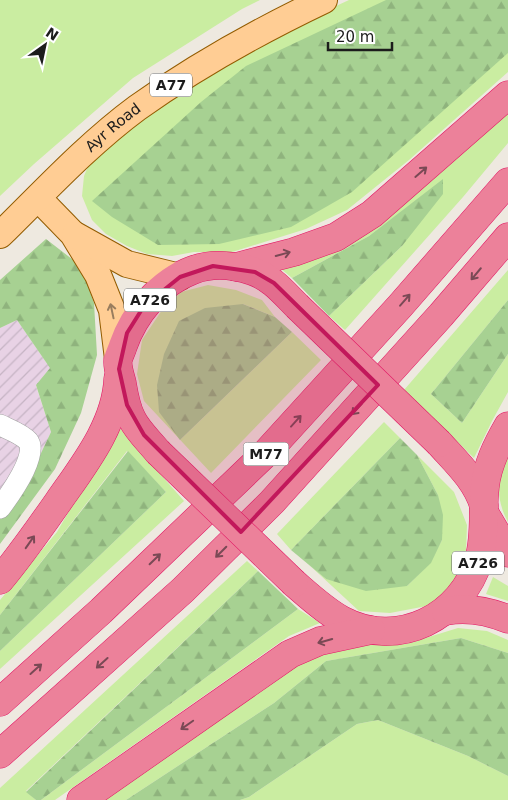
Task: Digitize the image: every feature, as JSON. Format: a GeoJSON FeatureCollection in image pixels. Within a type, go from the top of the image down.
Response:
{"type":"FeatureCollection","features":[{"type":"Feature","properties":{"kind":"highway"},"geometry":{"type":"LineString","coordinates":[[236,267],[294,252],[336,237],[372,214],[508,95]]}},
{"type":"Feature","properties":{"kind":"highway","name":"M77"},"geometry":{"type":"LineString","coordinates":[[0,702],[101,611],[266,454],[400,306],[508,182]]}},
{"type":"Feature","properties":{"kind":"highway","name":"M77"},"geometry":{"type":"LineString","coordinates":[[0,754],[183,590],[272,502],[442,315],[508,237]]}},
{"type":"Feature","properties":{"kind":"highway","name":"A726"},"geometry":{"type":"LineString","coordinates":[[213,266],[236,267],[254,272],[274,283],[439,443],[468,474],[480,492],[484,509],[483,544],[474,574],[465,589],[446,610],[435,618],[411,629],[372,630],[343,620],[323,607],[294,583],[158,452],[132,419],[127,405],[119,364],[127,333],[144,306],[157,293],[180,276],[193,270],[213,266]]}},
{"type":"Feature","properties":{"kind":"highway"},"geometry":{"type":"LineString","coordinates":[[0,580],[21,555],[68,487],[99,437],[110,415],[117,392],[119,364]]}},
{"type":"Feature","properties":{"kind":"highway"},"geometry":{"type":"LineString","coordinates":[[484,509],[485,486],[490,466],[498,443],[508,426]]}},
{"type":"Feature","properties":{"kind":"highway","name":"A726"},"geometry":{"type":"LineString","coordinates":[[484,509],[508,553]]}},
{"type":"Feature","properties":{"kind":"highway","name":"A726"},"geometry":{"type":"LineString","coordinates":[[446,610],[472,609],[485,611],[508,619]]}},
{"type":"Feature","properties":{"kind":"highway"},"geometry":{"type":"LineString","coordinates":[[81,800],[290,654],[320,641],[372,630]]}},
{"type":"Feature","properties":{"kind":"main road","name":"Ayr Road"},"geometry":{"type":"LineString","coordinates":[[0,235],[97,141],[136,109],[258,32],[324,0]]}},
{"type":"Feature","properties":{"kind":"main road","name":"A726"},"geometry":{"type":"LineString","coordinates":[[38,198],[72,234],[106,290],[112,310],[119,364]]}},
{"type":"Feature","properties":{"kind":"main road","name":"A726"},"geometry":{"type":"LineString","coordinates":[[72,234],[127,264],[180,276]]}},
{"type":"Feature","properties":{"kind":"street"},"geometry":{"type":"LineString","coordinates":[[0,425],[27,440],[31,448],[28,462],[10,495],[0,508]]}},
{"type":"Feature","properties":{"kind":"highlighted area"},"geometry":{"type":"Polygon","coordinates":[[[213,266],[255,272],[274,283],[378,385],[241,532],[144,435],[127,405],[119,369],[127,333],[144,306],[180,277],[213,266]]]}},
{"type":"Feature","properties":{"kind":"shaded area"},"geometry":{"type":"Polygon","coordinates":[[[17,320],[50,368],[36,386],[51,432],[24,489],[0,515],[0,328],[17,320]]]}},
{"type":"Feature","properties":{"kind":"green space"},"geometry":{"type":"Polygon","coordinates":[[[0,0],[260,0],[242,9],[133,78],[0,196],[0,0]]]}},
{"type":"Feature","properties":{"kind":"green space"},"geometry":{"type":"Polygon","coordinates":[[[349,0],[508,0],[508,72],[409,160],[347,210],[306,229],[232,252],[194,252],[172,256],[147,254],[127,246],[106,234],[92,220],[82,196],[84,176],[90,162],[135,123],[252,45],[349,0]]]}},
{"type":"Feature","properties":{"kind":"green space"},"geometry":{"type":"Polygon","coordinates":[[[386,0],[508,0],[508,53],[352,192],[291,227],[219,244],[158,245],[112,217],[92,201],[201,102],[246,66],[386,0]]]}},
{"type":"Feature","properties":{"kind":"green space"},"geometry":{"type":"Polygon","coordinates":[[[508,106],[508,143],[463,197],[345,330],[329,316],[402,246],[443,180],[369,236],[292,278],[280,268],[508,106]]]}},
{"type":"Feature","properties":{"kind":"green space"},"geometry":{"type":"Polygon","coordinates":[[[443,179],[443,194],[402,246],[329,316],[292,278],[369,236],[443,179]]]}},
{"type":"Feature","properties":{"kind":"green space"},"geometry":{"type":"Polygon","coordinates":[[[46,239],[81,266],[94,303],[97,355],[81,413],[55,469],[0,544],[0,515],[24,489],[51,432],[36,385],[50,368],[17,320],[0,328],[0,280],[46,239]]]}},
{"type":"Feature","properties":{"kind":"green space"},"geometry":{"type":"Polygon","coordinates":[[[508,270],[508,300],[431,394],[462,423],[508,354],[508,392],[474,458],[404,390],[508,270]]]}},
{"type":"Feature","properties":{"kind":"green space"},"geometry":{"type":"Polygon","coordinates":[[[208,285],[236,290],[262,300],[275,317],[243,304],[180,440],[144,401],[137,374],[142,340],[164,307],[181,292],[208,285]]]}},
{"type":"Feature","properties":{"kind":"green space"},"geometry":{"type":"Polygon","coordinates":[[[508,300],[508,354],[462,423],[431,394],[508,300]]]}},
{"type":"Feature","properties":{"kind":"green space"},"geometry":{"type":"Polygon","coordinates":[[[243,304],[275,317],[292,332],[180,440],[159,412],[157,385],[164,354],[179,321],[205,308],[243,304]]]}},
{"type":"Feature","properties":{"kind":"green space"},"geometry":{"type":"Polygon","coordinates":[[[292,332],[321,360],[211,473],[180,440],[292,332]]]}},
{"type":"Feature","properties":{"kind":"green space"},"geometry":{"type":"Polygon","coordinates":[[[384,422],[400,438],[291,550],[277,534],[384,422]]]}},
{"type":"Feature","properties":{"kind":"green space"},"geometry":{"type":"Polygon","coordinates":[[[118,426],[184,501],[0,669],[0,651],[166,492],[127,451],[0,615],[0,600],[57,532],[118,426]]]}},
{"type":"Feature","properties":{"kind":"green space"},"geometry":{"type":"Polygon","coordinates":[[[400,438],[417,455],[438,495],[443,515],[442,540],[431,563],[407,586],[366,591],[326,579],[291,550],[400,438]]]}},
{"type":"Feature","properties":{"kind":"green space"},"geometry":{"type":"Polygon","coordinates":[[[128,451],[166,492],[0,651],[0,615],[128,451]]]}},
{"type":"Feature","properties":{"kind":"green space"},"geometry":{"type":"Polygon","coordinates":[[[417,455],[454,492],[467,525],[466,551],[455,582],[432,605],[390,613],[359,611],[306,562],[326,579],[407,586],[430,563],[442,540],[438,495],[417,455]]]}},
{"type":"Feature","properties":{"kind":"green space"},"geometry":{"type":"Polygon","coordinates":[[[508,455],[508,522],[501,505],[499,488],[508,455]]]}},
{"type":"Feature","properties":{"kind":"green space"},"geometry":{"type":"Polygon","coordinates":[[[247,561],[258,571],[26,791],[36,800],[0,800],[0,788],[247,561]]]}},
{"type":"Feature","properties":{"kind":"green space"},"geometry":{"type":"Polygon","coordinates":[[[258,571],[298,609],[41,800],[36,800],[26,792],[258,571]]]}},
{"type":"Feature","properties":{"kind":"green space"},"geometry":{"type":"Polygon","coordinates":[[[493,577],[508,586],[508,601],[486,594],[493,577]]]}},
{"type":"Feature","properties":{"kind":"green space"},"geometry":{"type":"Polygon","coordinates":[[[298,609],[320,623],[289,636],[55,800],[41,800],[298,609]]]}},
{"type":"Feature","properties":{"kind":"green space"},"geometry":{"type":"Polygon","coordinates":[[[458,628],[487,631],[508,640],[508,653],[461,638],[326,661],[274,703],[126,800],[103,800],[315,650],[354,645],[406,644],[458,628]]]}},
{"type":"Feature","properties":{"kind":"green space"},"geometry":{"type":"Polygon","coordinates":[[[461,638],[508,653],[508,776],[468,756],[378,720],[357,724],[249,797],[240,800],[126,800],[274,703],[326,661],[461,638]]]}},
{"type":"Feature","properties":{"kind":"green space"},"geometry":{"type":"Polygon","coordinates":[[[378,720],[468,756],[508,776],[508,800],[240,800],[249,797],[357,724],[378,720]]]}}]}
